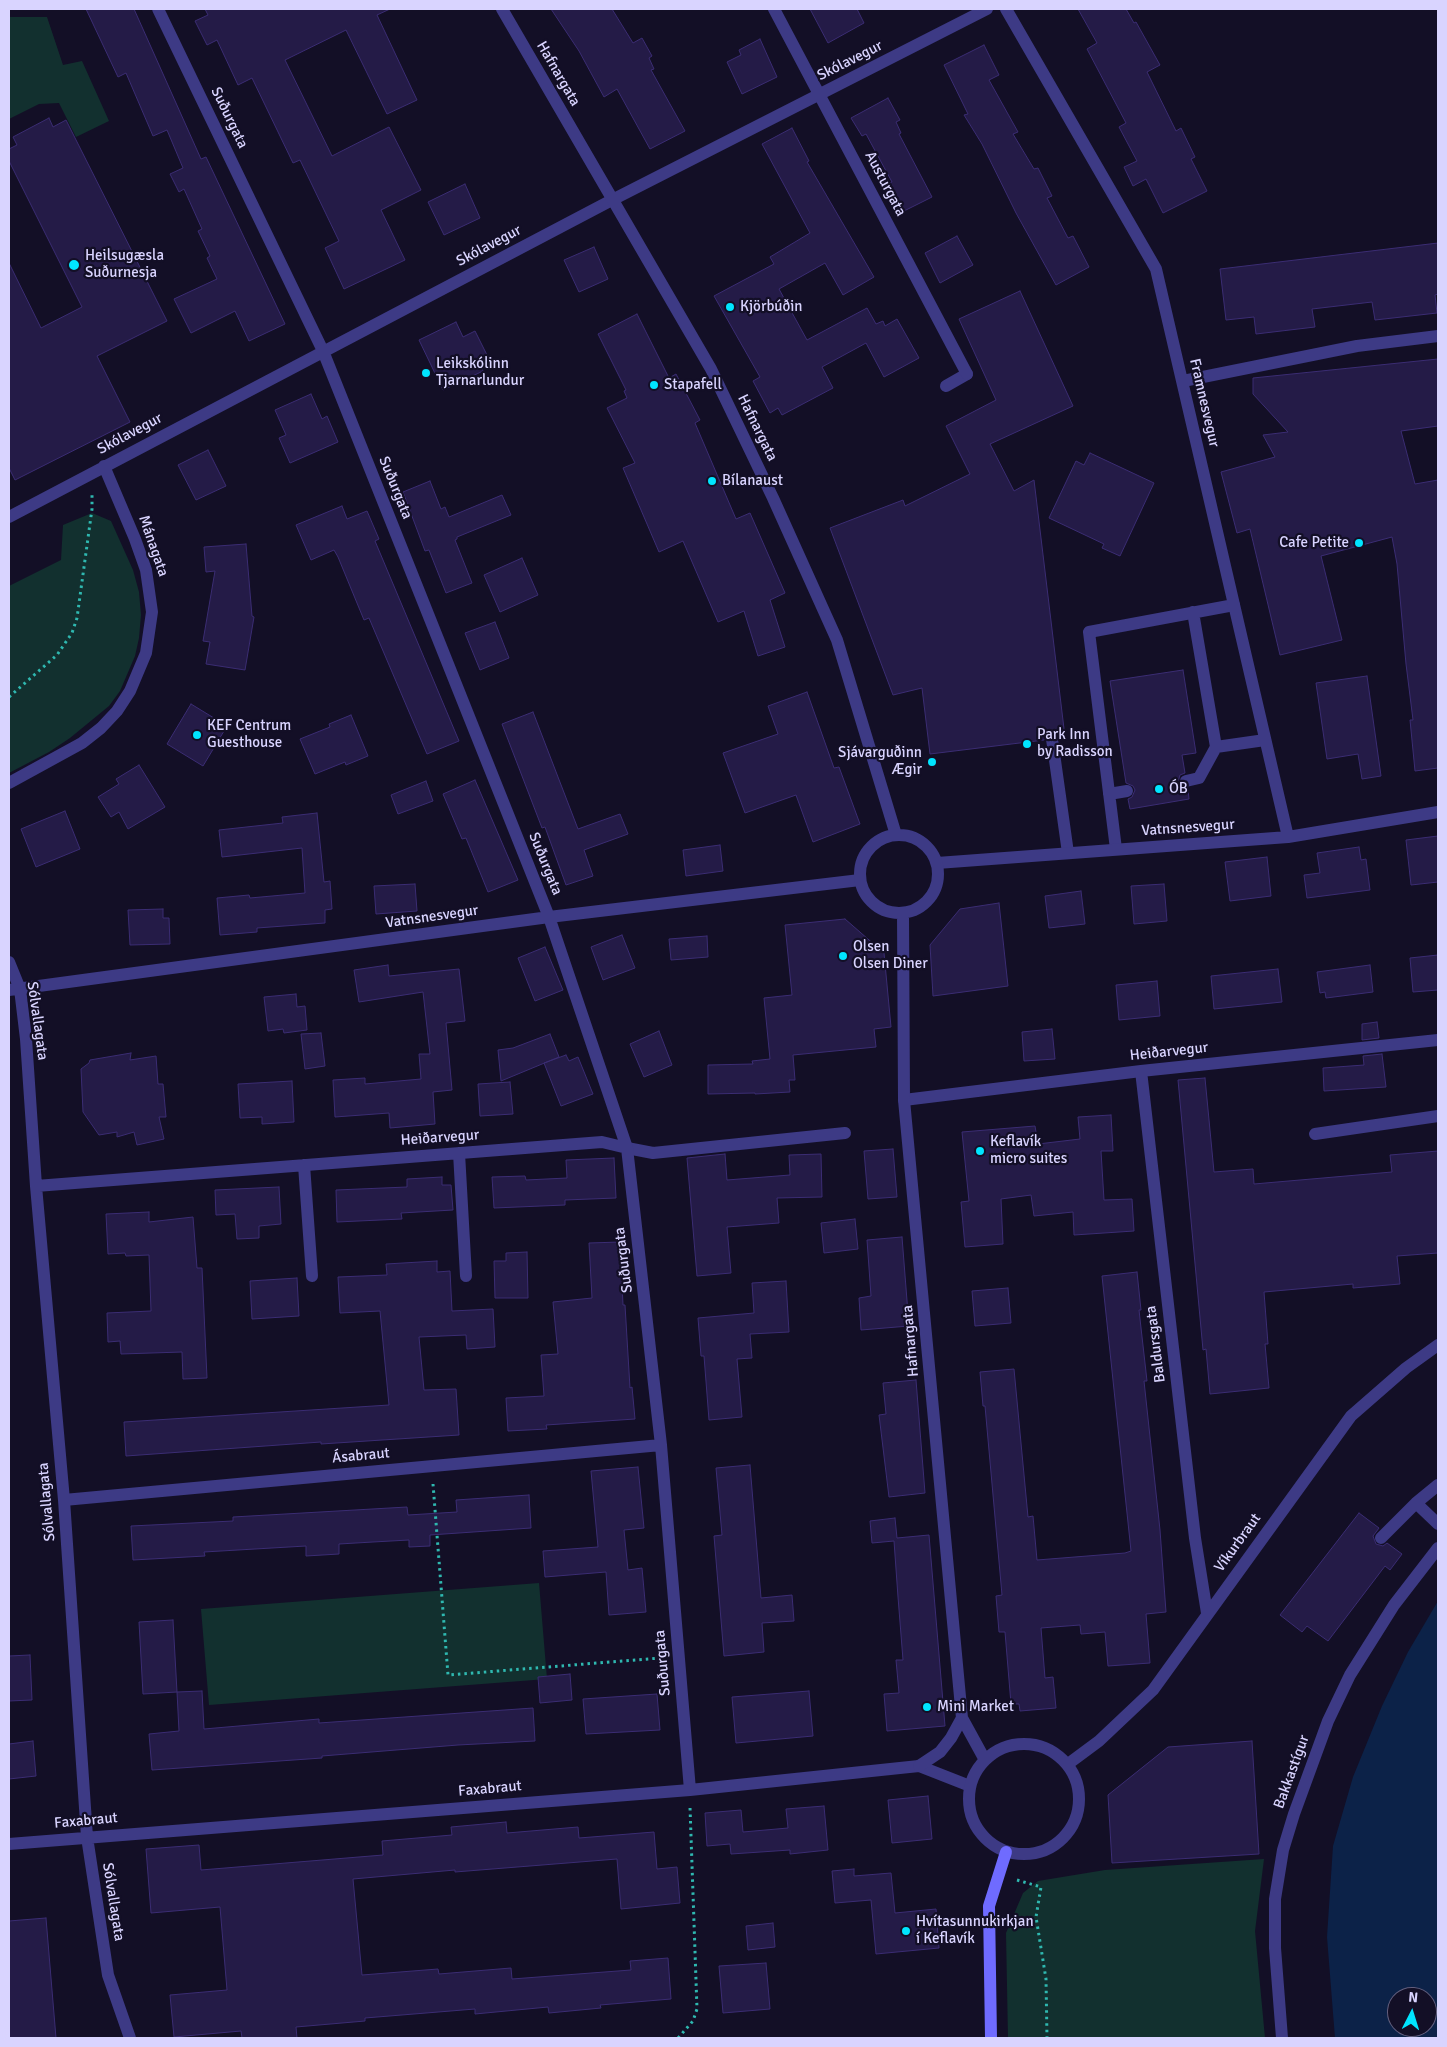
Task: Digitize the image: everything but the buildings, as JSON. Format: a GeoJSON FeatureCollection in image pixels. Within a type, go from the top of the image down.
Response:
{"type":"FeatureCollection","features":[{"type":"Feature","properties":{"kind":"main road"},"geometry":{"type":"LineString","coordinates":[[991,2038],[989,1906],[1006,1852]]}},
{"type":"Feature","properties":{"kind":"street","name":"Suðurgata"},"geometry":{"type":"LineString","coordinates":[[158,9],[323,351],[549,917],[627,1148],[661,1445],[690,1790]]}},
{"type":"Feature","properties":{"kind":"street","name":"Hafnargata"},"geometry":{"type":"LineString","coordinates":[[502,9],[711,369],[773,498],[833,631],[896,835]]}},
{"type":"Feature","properties":{"kind":"street","name":"Austurgata"},"geometry":{"type":"LineString","coordinates":[[774,9],[967,374],[946,386]]}},
{"type":"Feature","properties":{"kind":"street","name":"Skólavegur"},"geometry":{"type":"LineString","coordinates":[[9,517],[612,200],[987,9]]}},
{"type":"Feature","properties":{"kind":"street","name":"Framnesvegur"},"geometry":{"type":"LineString","coordinates":[[1006,9],[1156,269],[1288,837]]}},
{"type":"Feature","properties":{"kind":"street"},"geometry":{"type":"LineString","coordinates":[[1183,381],[1357,346],[1438,336]]}},
{"type":"Feature","properties":{"kind":"street","name":"Mánagata"},"geometry":{"type":"LineString","coordinates":[[9,783],[82,743],[101,728],[117,711],[130,691],[140,672],[146,653],[152,612],[146,570],[135,539],[99,469]]}},
{"type":"Feature","properties":{"kind":"street"},"geometry":{"type":"LineString","coordinates":[[1116,849],[1089,632],[1234,605]]}},
{"type":"Feature","properties":{"kind":"street"},"geometry":{"type":"LineString","coordinates":[[1186,780],[1199,778],[1216,747],[1193,612]]}},
{"type":"Feature","properties":{"kind":"street"},"geometry":{"type":"LineString","coordinates":[[1052,739],[1068,853]]}},
{"type":"Feature","properties":{"kind":"street"},"geometry":{"type":"LineString","coordinates":[[1216,747],[1266,740]]}},
{"type":"Feature","properties":{"kind":"street"},"geometry":{"type":"LineString","coordinates":[[1109,794],[1127,791]]}},
{"type":"Feature","properties":{"kind":"street","name":"Vatnsnesvegur"},"geometry":{"type":"LineString","coordinates":[[937,863],[1288,837],[1438,812]]}},
{"type":"Feature","properties":{"kind":"street"},"geometry":{"type":"LineString","coordinates":[[896,835],[914,837],[922,841],[934,854],[937,863],[938,882],[935,892],[922,907],[903,914],[893,913],[875,905],[863,889],[860,880],[860,867],[865,855],[873,845],[883,838],[896,835]]}},
{"type":"Feature","properties":{"kind":"street","name":"Vatnsnesvegur"},"geometry":{"type":"LineString","coordinates":[[14,989],[549,917],[860,880]]}},
{"type":"Feature","properties":{"kind":"street","name":"Hafnargata"},"geometry":{"type":"LineString","coordinates":[[903,914],[904,1100],[962,1718],[985,1760]]}},
{"type":"Feature","properties":{"kind":"street","name":"Sólvallagata"},"geometry":{"type":"LineString","coordinates":[[9,962],[26,1039],[36,1186],[64,1500],[87,1837],[108,1975],[130,2038]]}},
{"type":"Feature","properties":{"kind":"street","name":"Heiðarvegur"},"geometry":{"type":"LineString","coordinates":[[904,1100],[1141,1071],[1438,1040]]}},
{"type":"Feature","properties":{"kind":"street","name":"Baldursgata"},"geometry":{"type":"LineString","coordinates":[[1141,1071],[1195,1538],[1207,1613]]}},
{"type":"Feature","properties":{"kind":"street"},"geometry":{"type":"LineString","coordinates":[[1315,1134],[1438,1116]]}},
{"type":"Feature","properties":{"kind":"street","name":"Heiðarvegur"},"geometry":{"type":"LineString","coordinates":[[36,1186],[602,1142],[653,1153],[845,1133]]}},
{"type":"Feature","properties":{"kind":"street"},"geometry":{"type":"LineString","coordinates":[[459,1153],[466,1276]]}},
{"type":"Feature","properties":{"kind":"street"},"geometry":{"type":"LineString","coordinates":[[304,1165],[312,1276]]}},
{"type":"Feature","properties":{"kind":"street","name":"Víkurbraut"},"geometry":{"type":"LineString","coordinates":[[1068,1764],[1099,1741],[1153,1690],[1351,1416],[1406,1368],[1438,1345]]}},
{"type":"Feature","properties":{"kind":"street","name":"Ásabraut"},"geometry":{"type":"LineString","coordinates":[[64,1500],[661,1445]]}},
{"type":"Feature","properties":{"kind":"street"},"geometry":{"type":"LineString","coordinates":[[1381,1538],[1416,1503],[1438,1485]]}},
{"type":"Feature","properties":{"kind":"street"},"geometry":{"type":"LineString","coordinates":[[1416,1503],[1438,1524]]}},
{"type":"Feature","properties":{"kind":"street","name":"Bakkastígur"},"geometry":{"type":"LineString","coordinates":[[1282,2038],[1275,1948],[1275,1899],[1283,1850],[1294,1814],[1328,1721],[1350,1675],[1394,1605],[1438,1548]]}},
{"type":"Feature","properties":{"kind":"street"},"geometry":{"type":"LineString","coordinates":[[920,1766],[940,1752],[951,1738],[962,1718]]}},
{"type":"Feature","properties":{"kind":"street"},"geometry":{"type":"LineString","coordinates":[[1027,1744],[1042,1747],[1056,1754],[1068,1764],[1076,1780],[1080,1798],[1077,1815],[1070,1831],[1057,1844],[1041,1852],[1024,1855],[1006,1852],[991,1845],[980,1833],[971,1818],[968,1802],[970,1786],[976,1771],[997,1750],[1012,1745],[1027,1744]]}},
{"type":"Feature","properties":{"kind":"street","name":"Faxabraut"},"geometry":{"type":"LineString","coordinates":[[9,1844],[690,1790],[920,1766],[970,1786]]}},
{"type":"Feature","properties":{"kind":"path"},"geometry":{"type":"LineString","coordinates":[[9,697],[57,655],[72,633],[77,618],[99,469]]}},
{"type":"Feature","properties":{"kind":"path"},"geometry":{"type":"LineString","coordinates":[[432,1466],[448,1675],[679,1657]]}},
{"type":"Feature","properties":{"kind":"path"},"geometry":{"type":"LineString","coordinates":[[678,2038],[693,2021],[697,2009],[690,1790]]}},
{"type":"Feature","properties":{"kind":"path"},"geometry":{"type":"LineString","coordinates":[[998,1874],[1041,1887],[1036,1917],[1046,1979],[1047,2038]]}},
{"type":"Feature","properties":{"kind":"green space"},"geometry":{"type":"Polygon","coordinates":[[[9,17],[47,17],[63,65],[82,61],[109,121],[76,137],[59,103],[39,104],[9,119],[9,17]]]}},
{"type":"Feature","properties":{"kind":"green space"},"geometry":{"type":"Polygon","coordinates":[[[92,513],[111,521],[133,570],[139,592],[141,615],[135,656],[120,691],[109,706],[70,738],[49,752],[9,773],[9,586],[61,560],[63,525],[92,513]]]}},
{"type":"Feature","properties":{"kind":"green space"},"geometry":{"type":"Polygon","coordinates":[[[539,1583],[547,1679],[209,1705],[201,1609],[539,1583]]]}},
{"type":"Feature","properties":{"kind":"green space"},"geometry":{"type":"Polygon","coordinates":[[[1264,1859],[1255,1931],[1265,2038],[1008,2038],[1006,1933],[1023,1893],[1038,1881],[1105,1870],[1264,1859]]]}},
{"type":"Feature","properties":{"kind":"water"},"geometry":{"type":"Polygon","coordinates":[[[1438,1601],[1438,2038],[1335,2038],[1327,1937],[1333,1846],[1353,1777],[1382,1706],[1408,1652],[1438,1601]]]}},
{"type":"Feature","properties":{"kind":"place","name":"Heilsugæsla Suðurnesja"},"geometry":{"type":"Point","coordinates":[74,265]}},
{"type":"Feature","properties":{"kind":"place","name":"Kjörbúðin"},"geometry":{"type":"Point","coordinates":[730,307]}},
{"type":"Feature","properties":{"kind":"place","name":"Leikskólinn Tjarnarlundur"},"geometry":{"type":"Point","coordinates":[426,373]}},
{"type":"Feature","properties":{"kind":"place","name":"Stapafell"},"geometry":{"type":"Point","coordinates":[654,385]}},
{"type":"Feature","properties":{"kind":"place","name":"Bílanaust"},"geometry":{"type":"Point","coordinates":[712,481]}},
{"type":"Feature","properties":{"kind":"place","name":"Cafe Petite"},"geometry":{"type":"Point","coordinates":[1359,543]}},
{"type":"Feature","properties":{"kind":"place","name":"KEF Centrum Guesthouse"},"geometry":{"type":"Point","coordinates":[197,735]}},
{"type":"Feature","properties":{"kind":"place","name":"Park Inn by Radisson"},"geometry":{"type":"Point","coordinates":[1027,744]}},
{"type":"Feature","properties":{"kind":"place","name":"Sjávarguðinn Ægir"},"geometry":{"type":"Point","coordinates":[932,762]}},
{"type":"Feature","properties":{"kind":"place","name":"ÓB"},"geometry":{"type":"Point","coordinates":[1159,789]}},
{"type":"Feature","properties":{"kind":"place","name":"Olsen Olsen Diner"},"geometry":{"type":"Point","coordinates":[843,956]}},
{"type":"Feature","properties":{"kind":"place","name":"Keflavík micro suites"},"geometry":{"type":"Point","coordinates":[980,1151]}},
{"type":"Feature","properties":{"kind":"place","name":"Mini Market"},"geometry":{"type":"Point","coordinates":[927,1707]}},
{"type":"Feature","properties":{"kind":"place","name":"Hvítasunnukirkjan í Keflavík"},"geometry":{"type":"Point","coordinates":[906,1931]}}]}
